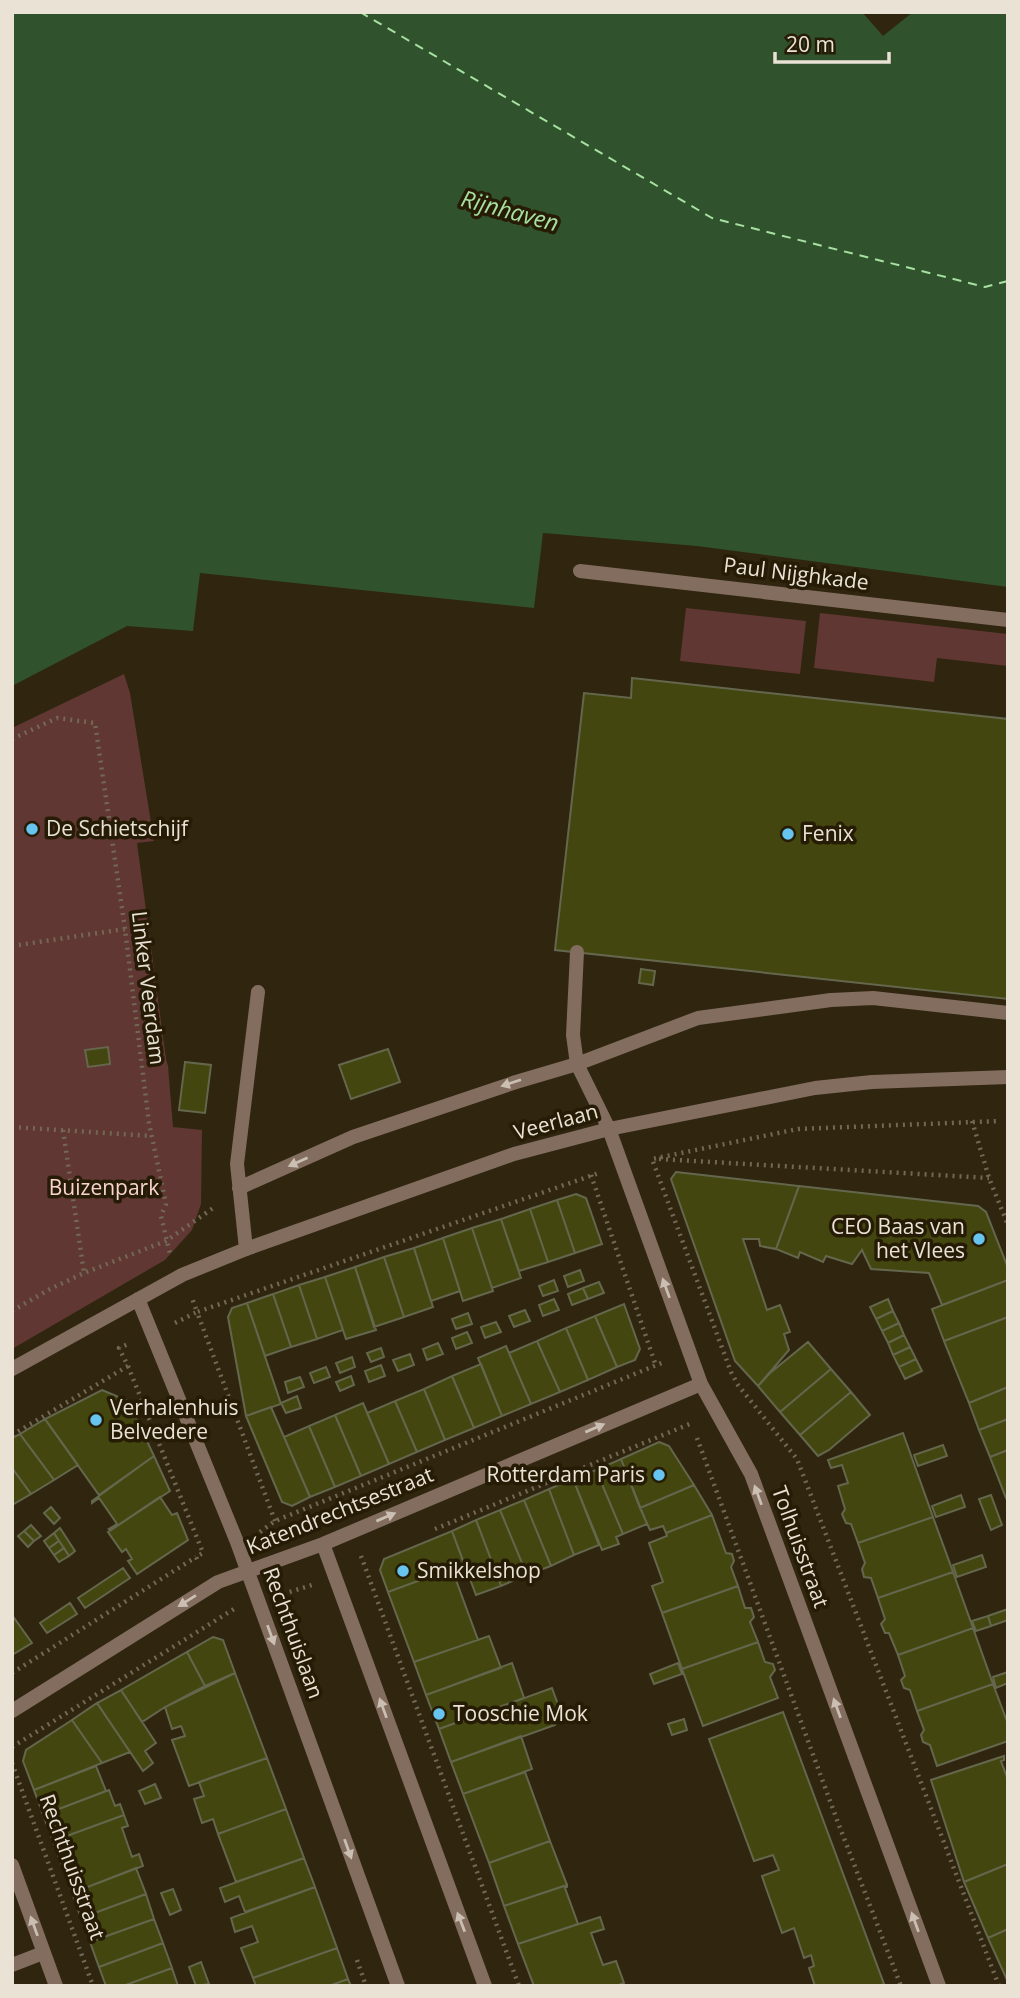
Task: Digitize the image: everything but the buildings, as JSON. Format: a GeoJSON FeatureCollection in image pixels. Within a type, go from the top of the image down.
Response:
{"type":"FeatureCollection","features":[{"type":"Feature","properties":{"kind":"street","name":"Paul Nijghkade"},"geometry":{"type":"LineString","coordinates":[[580,570],[1008,620]]}},
{"type":"Feature","properties":{"kind":"street"},"geometry":{"type":"LineString","coordinates":[[577,952],[573,1035],[577,1064]]}},
{"type":"Feature","properties":{"kind":"street"},"geometry":{"type":"LineString","coordinates":[[246,1249],[237,1164],[258,992]]}},
{"type":"Feature","properties":{"kind":"street"},"geometry":{"type":"LineString","coordinates":[[239,1188],[353,1137],[577,1064],[698,1018],[831,1000],[873,998],[1008,1013]]}},
{"type":"Feature","properties":{"kind":"street","name":"Tolhuisstraat"},"geometry":{"type":"LineString","coordinates":[[577,1064],[609,1129],[701,1384],[751,1475],[939,1986]]}},
{"type":"Feature","properties":{"kind":"street","name":"Veerlaan"},"geometry":{"type":"LineString","coordinates":[[12,1369],[182,1275],[246,1249],[514,1154],[609,1129],[815,1088],[872,1082],[1008,1076]]}},
{"type":"Feature","properties":{"kind":"street","name":"Rechthuislaan"},"geometry":{"type":"LineString","coordinates":[[138,1299],[248,1571],[398,1986]]}},
{"type":"Feature","properties":{"kind":"street","name":"Katendrechtsestraat"},"geometry":{"type":"LineString","coordinates":[[12,1711],[218,1582],[323,1544],[701,1384]]}},
{"type":"Feature","properties":{"kind":"street"},"geometry":{"type":"LineString","coordinates":[[323,1544],[485,1986]]}},
{"type":"Feature","properties":{"kind":"street"},"geometry":{"type":"LineString","coordinates":[[12,1865],[55,1986]]}},
{"type":"Feature","properties":{"kind":"street"},"geometry":{"type":"LineString","coordinates":[[12,1965],[43,1953]]}},
{"type":"Feature","properties":{"kind":"path","name":"Linker Veerdam"},"geometry":{"type":"LineString","coordinates":[[12,739],[57,718],[94,723],[125,929],[149,1123],[166,1204],[161,1216],[170,1255]]}},
{"type":"Feature","properties":{"kind":"path"},"geometry":{"type":"LineString","coordinates":[[12,946],[125,929]]}},
{"type":"Feature","properties":{"kind":"path"},"geometry":{"type":"LineString","coordinates":[[972,1121],[989,1178],[1008,1225]]}},
{"type":"Feature","properties":{"kind":"path"},"geometry":{"type":"LineString","coordinates":[[645,1161],[798,1129],[1000,1121]]}},
{"type":"Feature","properties":{"kind":"path"},"geometry":{"type":"LineString","coordinates":[[12,1126],[152,1136]]}},
{"type":"Feature","properties":{"kind":"path"},"geometry":{"type":"LineString","coordinates":[[63,1130],[84,1273]]}},
{"type":"Feature","properties":{"kind":"path"},"geometry":{"type":"LineString","coordinates":[[652,1159],[989,1178]]}},
{"type":"Feature","properties":{"kind":"path","name":"Tolhuisstraat"},"geometry":{"type":"LineString","coordinates":[[652,1159],[731,1372],[738,1385],[797,1459],[999,1986]]}},
{"type":"Feature","properties":{"kind":"path"},"geometry":{"type":"LineString","coordinates":[[168,1327],[197,1312],[607,1170]]}},
{"type":"Feature","properties":{"kind":"path"},"geometry":{"type":"LineString","coordinates":[[590,1175],[655,1366],[664,1375]]}},
{"type":"Feature","properties":{"kind":"path"},"geometry":{"type":"LineString","coordinates":[[12,1311],[84,1273],[166,1241],[239,1188]]}},
{"type":"Feature","properties":{"kind":"path"},"geometry":{"type":"LineString","coordinates":[[190,1291],[275,1521]]}},
{"type":"Feature","properties":{"kind":"path"},"geometry":{"type":"LineString","coordinates":[[12,1673],[203,1553],[119,1348],[128,1345]]}},
{"type":"Feature","properties":{"kind":"path","name":"Katendrechtsestraat"},"geometry":{"type":"LineString","coordinates":[[259,1533],[275,1521],[674,1359]]}},
{"type":"Feature","properties":{"kind":"path"},"geometry":{"type":"LineString","coordinates":[[12,1435],[128,1366]]}},
{"type":"Feature","properties":{"kind":"path"},"geometry":{"type":"LineString","coordinates":[[426,1533],[692,1423],[837,1820],[901,1986]]}},
{"type":"Feature","properties":{"kind":"path"},"geometry":{"type":"LineString","coordinates":[[360,1551],[519,1986]]}},
{"type":"Feature","properties":{"kind":"path"},"geometry":{"type":"LineString","coordinates":[[196,1558],[204,1573]]}},
{"type":"Feature","properties":{"kind":"path"},"geometry":{"type":"LineString","coordinates":[[281,1595],[315,1584]]}},
{"type":"Feature","properties":{"kind":"path"},"geometry":{"type":"LineString","coordinates":[[12,1747],[231,1610],[244,1606]]}},
{"type":"Feature","properties":{"kind":"path","name":"Rechthuisstraat"},"geometry":{"type":"LineString","coordinates":[[12,1763],[93,1986]]}},
{"type":"Feature","properties":{"kind":"green space"},"geometry":{"type":"Polygon","coordinates":[[[686,608],[806,621],[800,674],[680,661],[686,608]]]}},
{"type":"Feature","properties":{"kind":"green space"},"geometry":{"type":"Polygon","coordinates":[[[820,613],[1008,634],[1008,666],[937,658],[934,682],[814,668],[820,613]]]}},
{"type":"Feature","properties":{"kind":"green space","name":"Buizenpark"},"geometry":{"type":"Polygon","coordinates":[[[124,674],[130,693],[154,841],[137,843],[168,1066],[173,1127],[202,1130],[201,1204],[192,1230],[165,1260],[12,1349],[12,728],[124,674]]]}},
{"type":"Feature","properties":{"kind":"water","name":"Rijnhaven"},"geometry":{"type":"Polygon","coordinates":[[[12,12],[862,12],[883,36],[913,12],[1008,12],[1008,587],[697,546],[543,533],[534,608],[200,573],[193,631],[127,626],[12,686],[12,12]]]}},
{"type":"Feature","properties":{"kind":"ferry route"},"geometry":{"type":"LineString","coordinates":[[360,12],[712,218],[985,287],[1008,281]]}},
{"type":"Feature","properties":{"kind":"place","name":"De Schietschijf"},"geometry":{"type":"Point","coordinates":[32,829]}},
{"type":"Feature","properties":{"kind":"place","name":"Fenix"},"geometry":{"type":"Point","coordinates":[788,834]}},
{"type":"Feature","properties":{"kind":"place","name":"CEO Baas van het Vlees"},"geometry":{"type":"Point","coordinates":[979,1239]}},
{"type":"Feature","properties":{"kind":"place","name":"Verhalenhuis Belvedere"},"geometry":{"type":"Point","coordinates":[96,1420]}},
{"type":"Feature","properties":{"kind":"place","name":"Rotterdam Paris"},"geometry":{"type":"Point","coordinates":[659,1475]}},
{"type":"Feature","properties":{"kind":"place","name":"Smikkelshop"},"geometry":{"type":"Point","coordinates":[403,1571]}},
{"type":"Feature","properties":{"kind":"place","name":"Tooschie Mok"},"geometry":{"type":"Point","coordinates":[439,1714]}}]}
